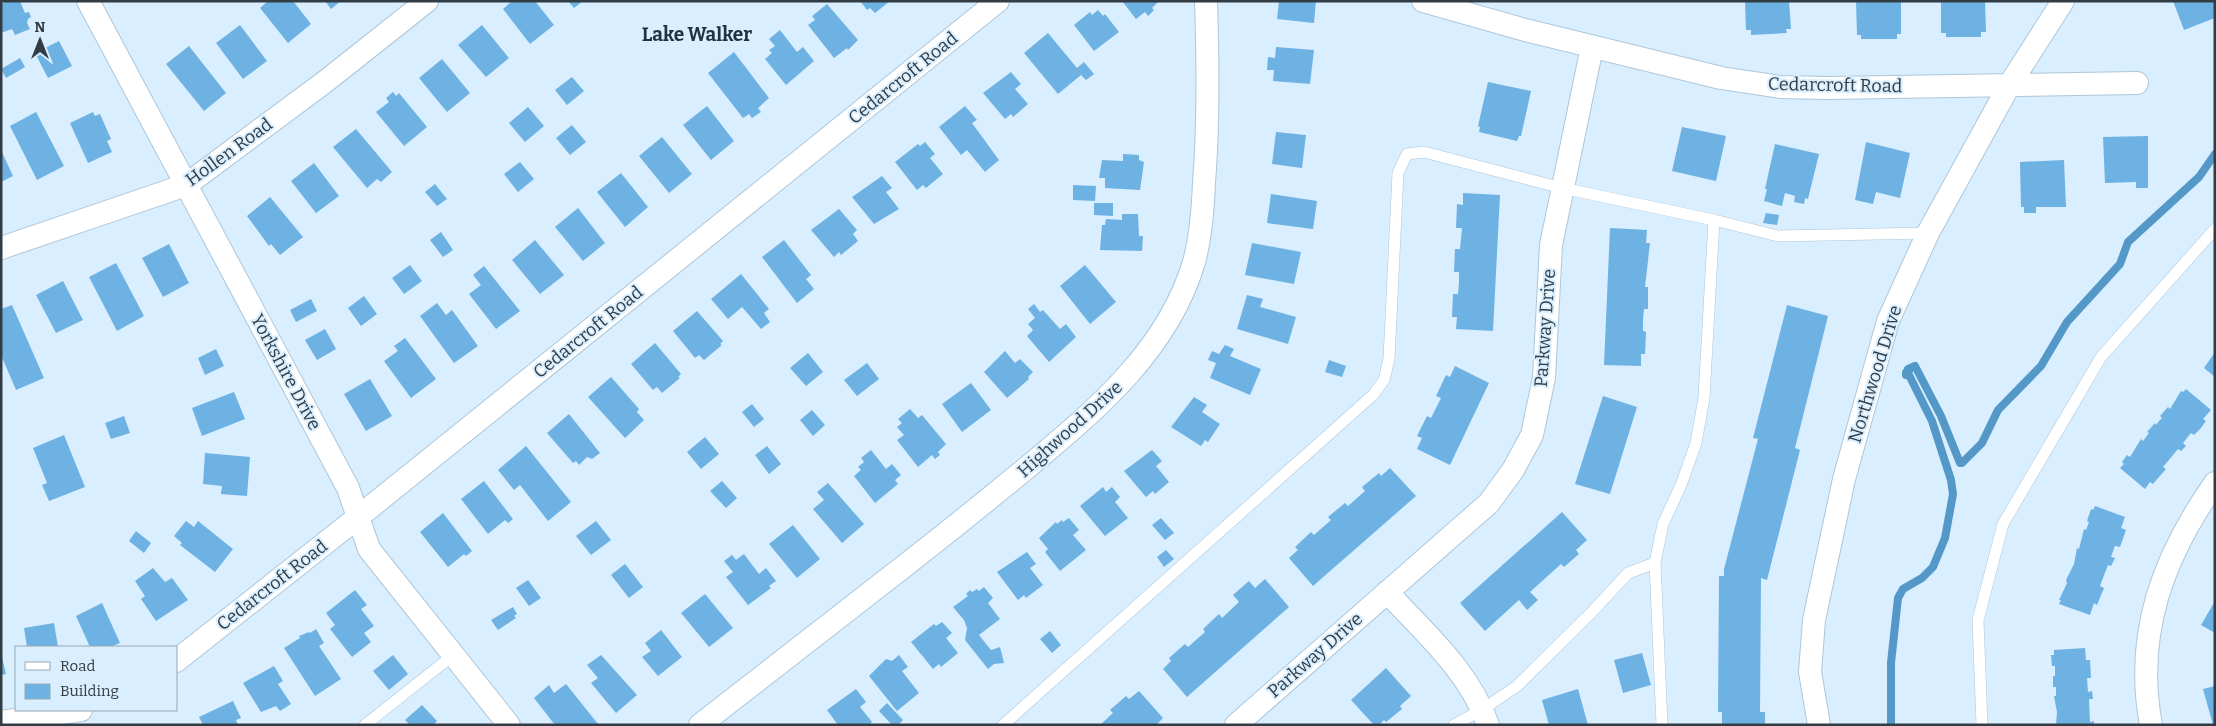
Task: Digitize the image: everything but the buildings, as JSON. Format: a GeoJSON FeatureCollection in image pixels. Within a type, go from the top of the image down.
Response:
{"type":"FeatureCollection","features":[{"type":"Feature","properties":{"kind":"street","name":"Yorkshire Drive"},"geometry":{"type":"LineString","coordinates":[[88,1],[348,488],[369,549],[452,656],[509,725]]}},
{"type":"Feature","properties":{"kind":"street","name":"Hollen Road"},"geometry":{"type":"LineString","coordinates":[[1,248],[186,185],[326,81],[427,1]]}},
{"type":"Feature","properties":{"kind":"street","name":"Cedarcroft Road"},"geometry":{"type":"LineString","coordinates":[[178,659],[357,518],[998,1]]}},
{"type":"Feature","properties":{"kind":"street","name":"Highwood Drive"},"geometry":{"type":"LineString","coordinates":[[700,725],[993,496],[1100,406],[1127,378],[1147,352],[1177,302],[1194,263],[1201,230],[1209,78],[1206,1]]}},
{"type":"Feature","properties":{"kind":"street","name":"Cedarcroft Road"},"geometry":{"type":"LineString","coordinates":[[1423,1],[1592,47],[1720,78],[1780,87],[1826,88],[2137,83]]}},
{"type":"Feature","properties":{"kind":"street","name":"Northwood Drive"},"geometry":{"type":"LineString","coordinates":[[1819,725],[1810,672],[1814,620],[1844,478],[1888,321],[1928,233],[2010,84],[2063,1]]}},
{"type":"Feature","properties":{"kind":"street","name":"Parkway Drive"},"geometry":{"type":"LineString","coordinates":[[1236,725],[1489,502],[1513,470],[1532,435],[1544,378],[1551,245],[1592,47]]}},
{"type":"Feature","properties":{"kind":"street"},"geometry":{"type":"LineString","coordinates":[[2151,725],[2146,694],[2145,666],[2148,633],[2156,598],[2173,554],[2198,507],[2215,483]]}},
{"type":"Feature","properties":{"kind":"street"},"geometry":{"type":"LineString","coordinates":[[1388,592],[1469,684],[1485,717]]}},
{"type":"Feature","properties":{"kind":"street"},"geometry":{"type":"LineString","coordinates":[[1,722],[74,711]]}},
{"type":"Feature","properties":{"kind":"lane"},"geometry":{"type":"LineString","coordinates":[[1003,725],[1373,395],[1384,380],[1389,359],[1398,172],[1407,154],[1424,152],[1562,188],[1714,220],[1778,236],[1928,233]]}},
{"type":"Feature","properties":{"kind":"lane"},"geometry":{"type":"LineString","coordinates":[[1662,725],[1655,563],[1663,524],[1681,485],[1696,443],[1704,398],[1714,220]]}},
{"type":"Feature","properties":{"kind":"lane"},"geometry":{"type":"LineString","coordinates":[[1982,725],[1978,620],[2002,524],[2101,358],[2215,229]]}},
{"type":"Feature","properties":{"kind":"lane"},"geometry":{"type":"LineString","coordinates":[[1454,725],[1485,717],[1591,614],[1628,573],[1655,563]]}},
{"type":"Feature","properties":{"kind":"lane"},"geometry":{"type":"LineString","coordinates":[[365,725],[452,656]]}},
{"type":"Feature","properties":{"kind":"waterway"},"geometry":{"type":"LineString","coordinates":[[1891,725],[1891,663],[1898,598],[1903,589],[1922,578],[1933,567],[1945,538],[1953,494],[1951,480],[1932,421],[1906,372],[1915,366],[1941,416],[1960,463],[1962,463],[1982,443],[1998,410],[2041,366],[2067,322],[2120,264],[2128,242],[2199,177],[2215,154]]}},
{"type":"Feature","properties":{"kind":"district","name":"Lake Walker"},"geometry":{"type":"Point","coordinates":[697,34]}}]}
